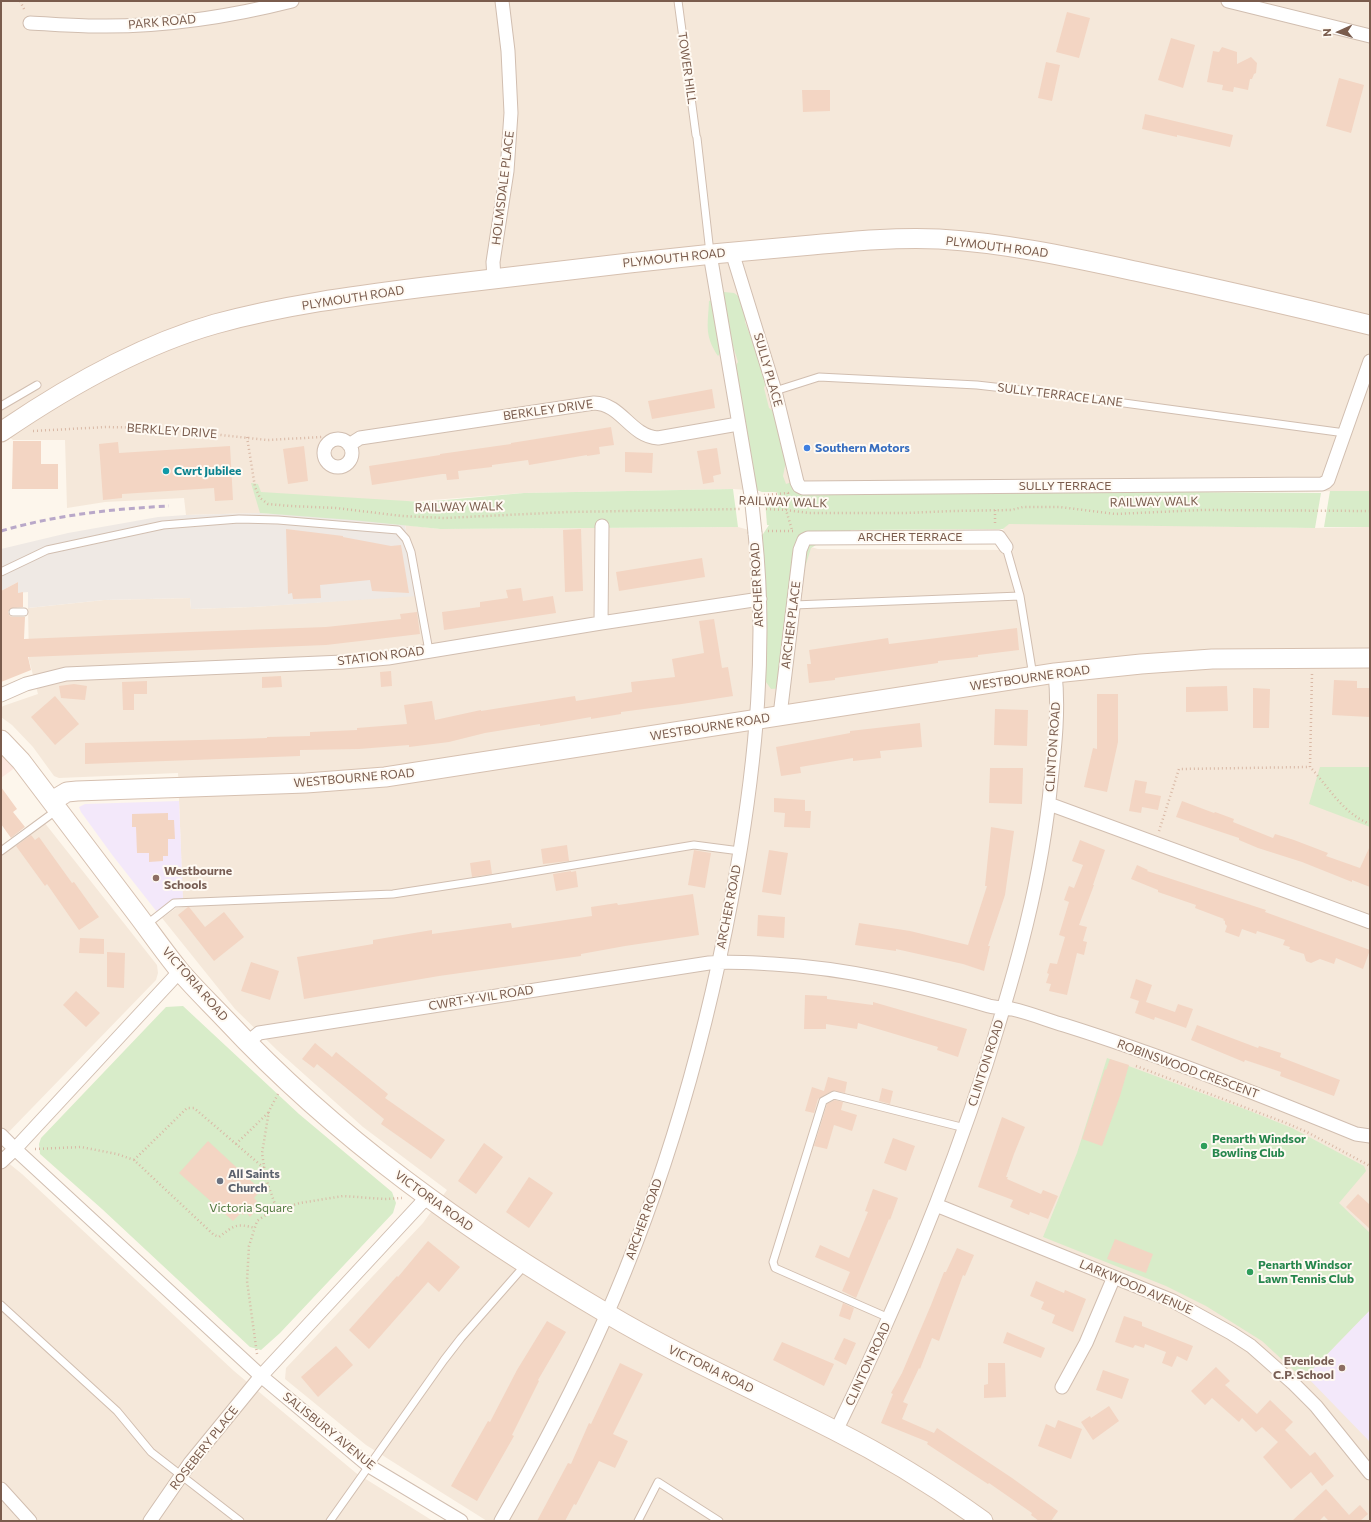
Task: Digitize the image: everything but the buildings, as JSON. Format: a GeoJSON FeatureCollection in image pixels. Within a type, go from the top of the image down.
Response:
{"type":"FeatureCollection","features":[{"type":"Feature","properties":{"kind":"street","name":"PARK ROAD"},"geometry":{"type":"LineString","coordinates":[[30,23],[97,26],[167,23],[265,8],[292,1]]}},
{"type":"Feature","properties":{"kind":"street","name":"HOLMSDALE PLACE"},"geometry":{"type":"LineString","coordinates":[[494,279],[493,262],[507,171],[511,113],[508,51],[502,1]]}},
{"type":"Feature","properties":{"kind":"street"},"geometry":{"type":"LineString","coordinates":[[1228,1],[1370,36]]}},
{"type":"Feature","properties":{"kind":"street","name":"PLYMOUTH ROAD"},"geometry":{"type":"LineString","coordinates":[[8,428],[61,394],[102,371],[162,343],[213,325],[257,314],[361,295],[494,279],[710,254],[873,240],[936,239],[1037,250],[1370,325]]}},
{"type":"Feature","properties":{"kind":"street","name":"SULLY PLACE"},"geometry":{"type":"LineString","coordinates":[[732,252],[776,391],[797,482],[799,486],[803,488]]}},
{"type":"Feature","properties":{"kind":"street","name":"ARCHER ROAD"},"geometry":{"type":"LineString","coordinates":[[501,1521],[543,1447],[587,1358],[607,1314],[638,1236],[674,1134],[699,1041],[728,918],[740,851],[758,710],[761,532],[757,495],[738,424],[710,254]]}},
{"type":"Feature","properties":{"kind":"street"},"geometry":{"type":"LineString","coordinates":[[1345,433],[1370,361]]}},
{"type":"Feature","properties":{"kind":"street","name":"BERKLEY DRIVE"},"geometry":{"type":"LineString","coordinates":[[327,444],[331,441],[340,439],[349,444],[360,438],[594,403],[602,403],[609,406],[636,430],[650,437],[658,438],[738,424]]}},
{"type":"Feature","properties":{"kind":"street","name":"SULLY TERRACE"},"geometry":{"type":"LineString","coordinates":[[803,488],[1318,484],[1326,482],[1345,433]]}},
{"type":"Feature","properties":{"kind":"street"},"geometry":{"type":"LineString","coordinates":[[327,444],[324,452],[327,462],[330,465],[340,467],[344,466],[350,460],[352,451],[349,444]]}},
{"type":"Feature","properties":{"kind":"street"},"geometry":{"type":"LineString","coordinates":[[602,526],[602,623]]}},
{"type":"Feature","properties":{"kind":"street","name":"ARCHER TERRACE"},"geometry":{"type":"LineString","coordinates":[[808,538],[999,537],[1006,547]]}},
{"type":"Feature","properties":{"kind":"street","name":"ARCHER PLACE"},"geometry":{"type":"LineString","coordinates":[[781,716],[800,550],[804,540],[808,538]]}},
{"type":"Feature","properties":{"kind":"street","name":"STATION ROAD"},"geometry":{"type":"LineString","coordinates":[[1,695],[26,684],[66,674],[343,662],[388,658],[760,599]]}},
{"type":"Feature","properties":{"kind":"street","name":"WESTBOURNE ROAD"},"geometry":{"type":"LineString","coordinates":[[55,805],[67,792],[77,791],[306,783],[385,778],[1055,673],[1141,664],[1235,658],[1370,658]]}},
{"type":"Feature","properties":{"kind":"street","name":"CLINTON ROAD"},"geometry":{"type":"LineString","coordinates":[[836,1431],[889,1318],[936,1205],[965,1128],[1018,961],[1038,878],[1049,804],[1056,729],[1057,703],[1055,673]]}},
{"type":"Feature","properties":{"kind":"street","name":"VICTORIA ROAD"},"geometry":{"type":"LineString","coordinates":[[1,740],[21,761],[180,971],[247,1043],[285,1080],[373,1156],[482,1236],[607,1314],[684,1357],[836,1431],[890,1461],[983,1521]]}},
{"type":"Feature","properties":{"kind":"street"},"geometry":{"type":"LineString","coordinates":[[1049,804],[1370,922]]}},
{"type":"Feature","properties":{"kind":"street","name":"CWRT-Y-VIL ROAD"},"geometry":{"type":"LineString","coordinates":[[247,1043],[259,1033],[728,961],[783,964],[849,972],[903,982],[995,1007],[1004,1008]]}},
{"type":"Feature","properties":{"kind":"street"},"geometry":{"type":"LineString","coordinates":[[1,1162],[180,971]]}},
{"type":"Feature","properties":{"kind":"street","name":"ROBINSWOOD CRESCENT"},"geometry":{"type":"LineString","coordinates":[[1004,1008],[1103,1038],[1248,1091],[1356,1134],[1370,1136]]}},
{"type":"Feature","properties":{"kind":"street"},"geometry":{"type":"LineString","coordinates":[[1,1135],[14,1149],[261,1376],[427,1197]]}},
{"type":"Feature","properties":{"kind":"street","name":"LARKWOOD AVENUE"},"geometry":{"type":"LineString","coordinates":[[936,1205],[1173,1301],[1231,1334],[1250,1346],[1273,1364],[1316,1406],[1370,1473]]}},
{"type":"Feature","properties":{"kind":"street"},"geometry":{"type":"LineString","coordinates":[[1062,1387],[1086,1343],[1114,1277]]}},
{"type":"Feature","properties":{"kind":"street","name":"SALISBURY AVENUE"},"geometry":{"type":"LineString","coordinates":[[261,1376],[369,1466],[461,1521]]}},
{"type":"Feature","properties":{"kind":"street","name":"ROSEBERY PLACE"},"geometry":{"type":"LineString","coordinates":[[150,1521],[182,1475],[261,1376]]}},
{"type":"Feature","properties":{"kind":"street"},"geometry":{"type":"LineString","coordinates":[[1,1488],[30,1521]]}},
{"type":"Feature","properties":{"kind":"lane","name":"TOWER HILL"},"geometry":{"type":"LineString","coordinates":[[678,1],[697,137],[710,254]]}},
{"type":"Feature","properties":{"kind":"lane","name":"SULLY TERRACE LANE"},"geometry":{"type":"LineString","coordinates":[[776,391],[819,377],[977,385],[1065,395],[1345,433]]}},
{"type":"Feature","properties":{"kind":"lane"},"geometry":{"type":"LineString","coordinates":[[1,406],[37,385]]}},
{"type":"Feature","properties":{"kind":"lane"},"geometry":{"type":"LineString","coordinates":[[1,572],[47,550],[162,524],[239,519],[278,520],[398,530],[406,539],[411,552],[429,651]]}},
{"type":"Feature","properties":{"kind":"lane"},"geometry":{"type":"LineString","coordinates":[[1006,547],[1020,596],[1033,676]]}},
{"type":"Feature","properties":{"kind":"lane"},"geometry":{"type":"LineString","coordinates":[[794,605],[1020,596]]}},
{"type":"Feature","properties":{"kind":"lane"},"geometry":{"type":"LineString","coordinates":[[13,612],[24,612]]}},
{"type":"Feature","properties":{"kind":"lane"},"geometry":{"type":"LineString","coordinates":[[1,851],[55,805]]}},
{"type":"Feature","properties":{"kind":"lane"},"geometry":{"type":"LineString","coordinates":[[146,925],[174,903],[393,894],[694,845],[740,851]]}},
{"type":"Feature","properties":{"kind":"lane"},"geometry":{"type":"LineString","coordinates":[[889,1318],[775,1268],[773,1262],[823,1101],[834,1095],[965,1128]]}},
{"type":"Feature","properties":{"kind":"lane"},"geometry":{"type":"LineString","coordinates":[[330,1521],[444,1360],[461,1338],[526,1264]]}},
{"type":"Feature","properties":{"kind":"lane"},"geometry":{"type":"LineString","coordinates":[[1,1305],[112,1406],[151,1452],[240,1521]]}},
{"type":"Feature","properties":{"kind":"lane"},"geometry":{"type":"LineString","coordinates":[[638,1521],[658,1482],[718,1521]]}},
{"type":"Feature","properties":{"kind":"path","name":"BERKLEY DRIVE"},"geometry":{"type":"LineString","coordinates":[[8,428],[27,431],[106,427],[156,428],[267,440],[322,437],[327,444]]}},
{"type":"Feature","properties":{"kind":"path","name":"RAILWAY WALK"},"geometry":{"type":"LineString","coordinates":[[247,437],[255,487],[260,498],[268,504],[336,508],[402,516],[446,518],[568,512],[743,509]]}},
{"type":"Feature","properties":{"kind":"path"},"geometry":{"type":"LineString","coordinates":[[757,495],[788,493],[786,510],[792,530],[761,532]]}},
{"type":"Feature","properties":{"kind":"path","name":"RAILWAY WALK"},"geometry":{"type":"LineString","coordinates":[[764,509],[809,512],[906,513],[1011,510],[1024,507],[1060,506],[1115,514],[1202,510],[1370,511]]}},
{"type":"Feature","properties":{"kind":"path"},"geometry":{"type":"LineString","coordinates":[[1312,657],[1310,767],[1325,783],[1335,798],[1351,814],[1370,824]]}},
{"type":"Feature","properties":{"kind":"path"},"geometry":{"type":"LineString","coordinates":[[1155,843],[1179,769],[1310,767]]}},
{"type":"Feature","properties":{"kind":"path"},"geometry":{"type":"LineString","coordinates":[[1136,1066],[1286,1123],[1307,1132],[1370,1166]]}},
{"type":"Feature","properties":{"kind":"path"},"geometry":{"type":"LineString","coordinates":[[277,1210],[266,1179],[262,1153],[270,1111],[285,1080]]}},
{"type":"Feature","properties":{"kind":"path"},"geometry":{"type":"LineString","coordinates":[[134,1160],[187,1108],[194,1108],[264,1168]]}},
{"type":"Feature","properties":{"kind":"path"},"geometry":{"type":"LineString","coordinates":[[236,1144],[270,1111]]}},
{"type":"Feature","properties":{"kind":"path"},"geometry":{"type":"LineString","coordinates":[[14,1149],[81,1147],[117,1154],[134,1160],[214,1235],[219,1237],[231,1228],[240,1224],[255,1228]]}},
{"type":"Feature","properties":{"kind":"path"},"geometry":{"type":"LineString","coordinates":[[261,1376],[247,1281],[249,1246],[257,1221],[270,1212],[300,1203],[343,1196],[384,1199],[427,1197]]}},
{"type":"Feature","properties":{"kind":"shaded area"},"geometry":{"type":"Polygon","coordinates":[[[1,1],[1370,1],[1370,491],[796,494],[733,489],[524,493],[260,513],[186,515],[184,498],[105,502],[67,508],[65,440],[13,440],[1,430],[1,1]]]}},
{"type":"Feature","properties":{"kind":"shaded area"},"geometry":{"type":"Polygon","coordinates":[[[260,513],[350,518],[405,525],[418,596],[253,607],[191,609],[190,598],[104,600],[28,608],[28,592],[18,593],[18,582],[1,591],[1,549],[68,533],[158,517],[260,513]]]}},
{"type":"Feature","properties":{"kind":"shaded area"},"geometry":{"type":"Polygon","coordinates":[[[1009,523],[1315,528],[1370,527],[1370,1521],[487,1521],[366,1445],[285,1379],[286,1368],[423,1223],[447,1190],[363,1127],[277,1050],[235,1009],[162,918],[176,908],[183,907],[178,773],[59,778],[54,776],[33,747],[12,725],[1,717],[1,708],[3,706],[38,694],[29,660],[28,608],[104,600],[190,598],[191,609],[253,607],[418,595],[405,525],[440,529],[738,527],[818,549],[1011,550],[1003,529],[1009,523]]]}},
{"type":"Feature","properties":{"kind":"shaded area"},"geometry":{"type":"Polygon","coordinates":[[[1,738],[23,762],[1,778],[1,738]]]}},
{"type":"Feature","properties":{"kind":"shaded area","name":"Westbourne Schools"},"geometry":{"type":"Polygon","coordinates":[[[179,801],[183,899],[157,912],[113,856],[81,812],[79,807],[85,804],[179,801]]]}},
{"type":"Feature","properties":{"kind":"shaded area"},"geometry":{"type":"Polygon","coordinates":[[[40,817],[157,965],[158,973],[156,980],[1,1140],[1,846],[40,817]]]}},
{"type":"Feature","properties":{"kind":"shaded area"},"geometry":{"type":"Polygon","coordinates":[[[1,1157],[22,1174],[234,1371],[356,1473],[433,1521],[1,1521],[1,1157]]]}},
{"type":"Feature","properties":{"kind":"shaded area","name":"Evenlode C.P. School"},"geometry":{"type":"Polygon","coordinates":[[[1370,1310],[1370,1442],[1306,1376],[1370,1310]]]}},
{"type":"Feature","properties":{"kind":"green space"},"geometry":{"type":"Polygon","coordinates":[[[724,292],[734,293],[742,299],[746,311],[745,322],[767,379],[764,388],[769,408],[777,414],[786,461],[783,476],[786,484],[792,482],[845,494],[1171,492],[1321,493],[1315,528],[1009,524],[1003,529],[851,530],[842,541],[821,542],[811,548],[802,577],[783,688],[771,689],[766,682],[761,537],[769,525],[767,525],[765,500],[779,499],[777,492],[762,492],[757,490],[733,370],[738,362],[733,346],[723,350],[718,356],[709,336],[709,301],[724,292]]]}},
{"type":"Feature","properties":{"kind":"green space"},"geometry":{"type":"Polygon","coordinates":[[[251,483],[258,484],[261,492],[423,502],[524,493],[733,489],[738,527],[440,529],[260,513],[251,483]]]}},
{"type":"Feature","properties":{"kind":"green space"},"geometry":{"type":"Polygon","coordinates":[[[1330,491],[1370,491],[1370,527],[1324,527],[1330,491]]]}},
{"type":"Feature","properties":{"kind":"green space"},"geometry":{"type":"Polygon","coordinates":[[[1320,767],[1370,767],[1370,827],[1309,804],[1320,767]]]}},
{"type":"Feature","properties":{"kind":"green space","name":"Victoria Square"},"geometry":{"type":"Polygon","coordinates":[[[183,1006],[299,1114],[392,1192],[396,1203],[393,1213],[280,1333],[261,1350],[250,1347],[102,1209],[40,1154],[39,1144],[41,1138],[166,1007],[183,1006]]]}},
{"type":"Feature","properties":{"kind":"green space"},"geometry":{"type":"Polygon","coordinates":[[[1107,1058],[1292,1128],[1364,1166],[1366,1171],[1339,1203],[1370,1233],[1370,1310],[1303,1379],[1262,1341],[1206,1306],[1166,1286],[1043,1237],[1077,1153],[1107,1058]]]}},
{"type":"Feature","properties":{"kind":"railway"},"geometry":{"type":"LineString","coordinates":[[1,531],[22,525],[63,517],[126,509],[169,506]]}},
{"type":"Feature","properties":{"kind":"place","name":"Southern Motors"},"geometry":{"type":"Point","coordinates":[807,448]}},
{"type":"Feature","properties":{"kind":"place","name":"Cwrt Jubilee"},"geometry":{"type":"Point","coordinates":[166,471]}},
{"type":"Feature","properties":{"kind":"place","name":"Westbourne Schools"},"geometry":{"type":"Point","coordinates":[156,878]}},
{"type":"Feature","properties":{"kind":"place","name":"Penarth Windsor Bowling Club"},"geometry":{"type":"Point","coordinates":[1204,1146]}},
{"type":"Feature","properties":{"kind":"place","name":"All Saints Church"},"geometry":{"type":"Point","coordinates":[220,1181]}},
{"type":"Feature","properties":{"kind":"place","name":"Penarth Windsor Lawn Tennis Club"},"geometry":{"type":"Point","coordinates":[1250,1272]}},
{"type":"Feature","properties":{"kind":"place","name":"Evenlode C.P. School"},"geometry":{"type":"Point","coordinates":[1342,1368]}}]}
